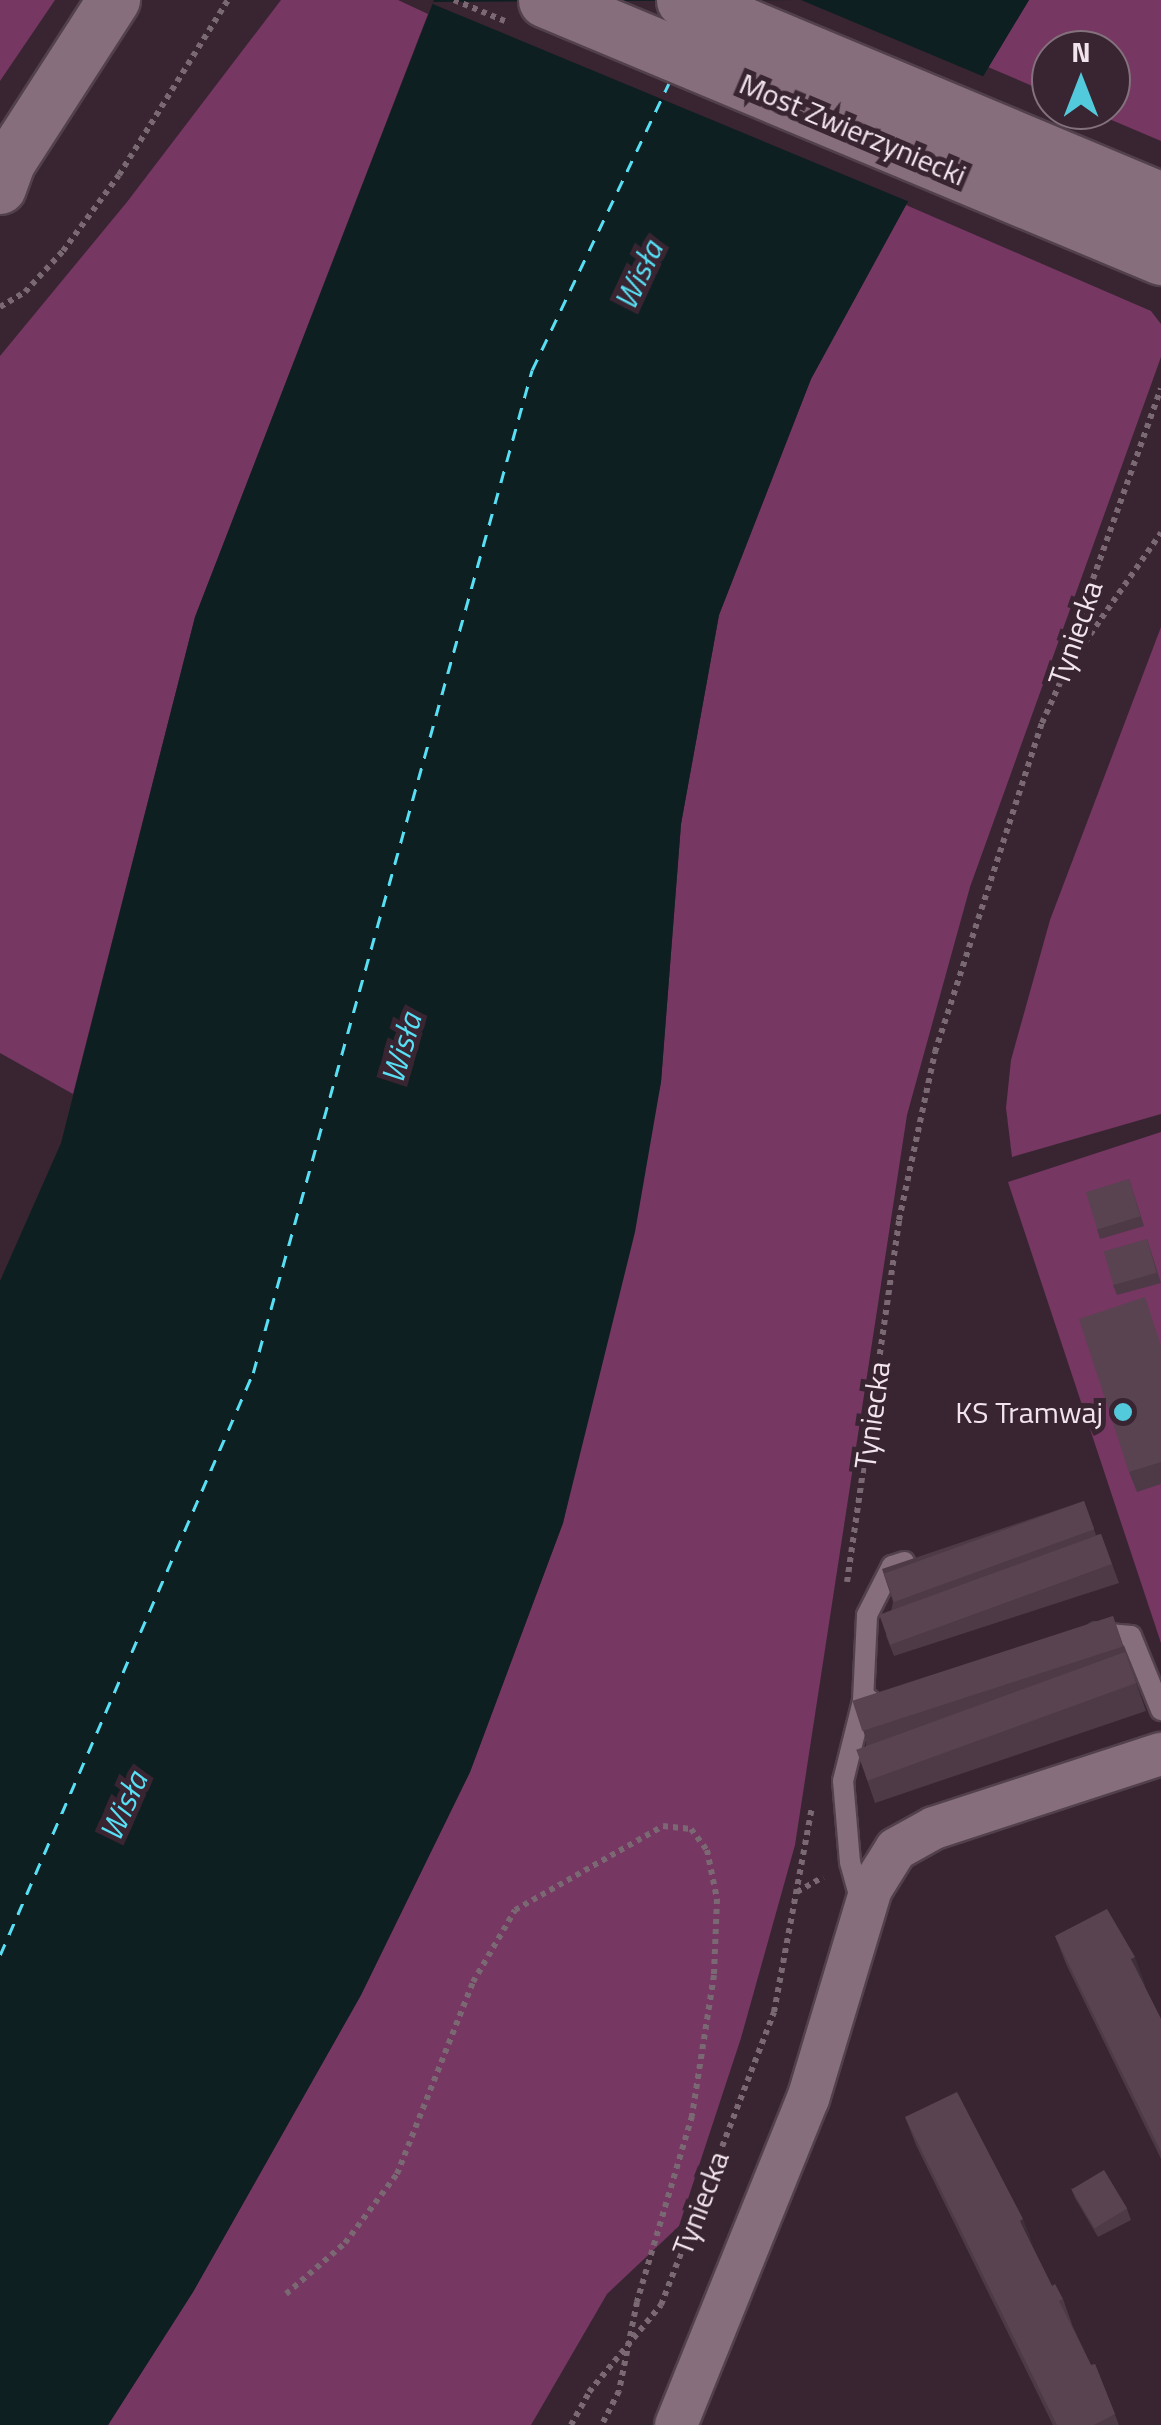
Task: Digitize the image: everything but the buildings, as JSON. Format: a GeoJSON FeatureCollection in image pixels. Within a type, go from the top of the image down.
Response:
{"type":"FeatureCollection","features":[{"type":"Feature","properties":{"kind":"main road","name":"Most Zwierzyniecki"},"geometry":{"type":"LineString","coordinates":[[546,0],[1161,257]]}},
{"type":"Feature","properties":{"kind":"main road","name":"Most Zwierzyniecki"},"geometry":{"type":"LineString","coordinates":[[684,0],[1161,200]]}},
{"type":"Feature","properties":{"kind":"street"},"geometry":{"type":"LineString","coordinates":[[3,173],[114,0]]}},
{"type":"Feature","properties":{"kind":"street","name":"Tyniecka"},"geometry":{"type":"LineString","coordinates":[[679,2423],[808,2099],[870,1889],[896,1849],[934,1828],[1161,1754]]}},
{"type":"Feature","properties":{"kind":"lane"},"geometry":{"type":"LineString","coordinates":[[864,1914],[850,1862],[843,1781],[864,1701],[868,1614],[892,1566],[930,1554]]}},
{"type":"Feature","properties":{"kind":"lane"},"geometry":{"type":"LineString","coordinates":[[1074,1631],[1131,1636],[1161,1710]]}},
{"type":"Feature","properties":{"kind":"lane"},"geometry":{"type":"LineString","coordinates":[[864,1701],[898,1689]]}},
{"type":"Feature","properties":{"kind":"path"},"geometry":{"type":"LineString","coordinates":[[0,307],[25,292],[63,251],[119,175],[228,0]]}},
{"type":"Feature","properties":{"kind":"path","name":"Tyniecka"},"geometry":{"type":"LineString","coordinates":[[844,1602],[900,1220],[935,1052],[1042,723],[1069,664],[1083,607],[1161,388]]}},
{"type":"Feature","properties":{"kind":"path"},"geometry":{"type":"LineString","coordinates":[[1069,664],[1161,534]]}},
{"type":"Feature","properties":{"kind":"path","name":"Tyniecka"},"geometry":{"type":"LineString","coordinates":[[570,2425],[588,2392],[661,2304],[774,2012],[815,1790]]}},
{"type":"Feature","properties":{"kind":"path"},"geometry":{"type":"LineString","coordinates":[[286,2294],[345,2243],[397,2174],[473,1982],[514,1910],[663,1826],[691,1829],[707,1850],[717,1899],[714,1976],[692,2116],[627,2343],[619,2391],[602,2425]]}},
{"type":"Feature","properties":{"kind":"shaded area"},"geometry":{"type":"Polygon","coordinates":[[[0,0],[55,0],[0,81],[0,0]]]}},
{"type":"Feature","properties":{"kind":"shaded area"},"geometry":{"type":"Polygon","coordinates":[[[281,0],[398,0],[428,14],[195,617],[73,1094],[0,1053],[0,356],[127,202],[281,0]]]}},
{"type":"Feature","properties":{"kind":"shaded area"},"geometry":{"type":"Polygon","coordinates":[[[1029,0],[1161,0],[1161,141],[1131,128],[1131,30],[1031,30],[1031,85],[988,67],[1029,0]]]}},
{"type":"Feature","properties":{"kind":"shaded area"},"geometry":{"type":"Polygon","coordinates":[[[906,205],[1151,311],[1161,324],[1161,357],[970,887],[907,1115],[795,1845],[741,2038],[679,2226],[607,2294],[531,2425],[108,2425],[193,2292],[361,1995],[470,1772],[563,1523],[661,1082],[681,824],[719,615],[811,379],[906,205]]]}},
{"type":"Feature","properties":{"kind":"shaded area"},"geometry":{"type":"Polygon","coordinates":[[[1161,627],[1161,1114],[1012,1157],[1006,1108],[1011,1060],[1050,920],[1161,627]]]}},
{"type":"Feature","properties":{"kind":"shaded area","name":"KS Tramwaj"},"geometry":{"type":"Polygon","coordinates":[[[1161,1132],[1161,1643],[1008,1182],[1161,1132]]]}},
{"type":"Feature","properties":{"kind":"water","name":"Wisła"},"geometry":{"type":"Polygon","coordinates":[[[434,0],[1029,0],[906,205],[811,379],[719,615],[681,824],[661,1082],[635,1232],[563,1523],[470,1772],[361,1995],[193,2292],[108,2425],[0,2425],[0,1281],[61,1143],[195,617],[434,0]]]}},
{"type":"Feature","properties":{"kind":"pier"},"geometry":{"type":"Polygon","coordinates":[[[801,0],[987,78],[912,203],[428,2],[801,0]]]}},
{"type":"Feature","properties":{"kind":"ferry route"},"geometry":{"type":"LineString","coordinates":[[0,1955],[253,1373],[532,370],[669,83]]}},
{"type":"Feature","properties":{"kind":"place","name":"KS Tramwaj"},"geometry":{"type":"Point","coordinates":[1123,1412]}}]}
